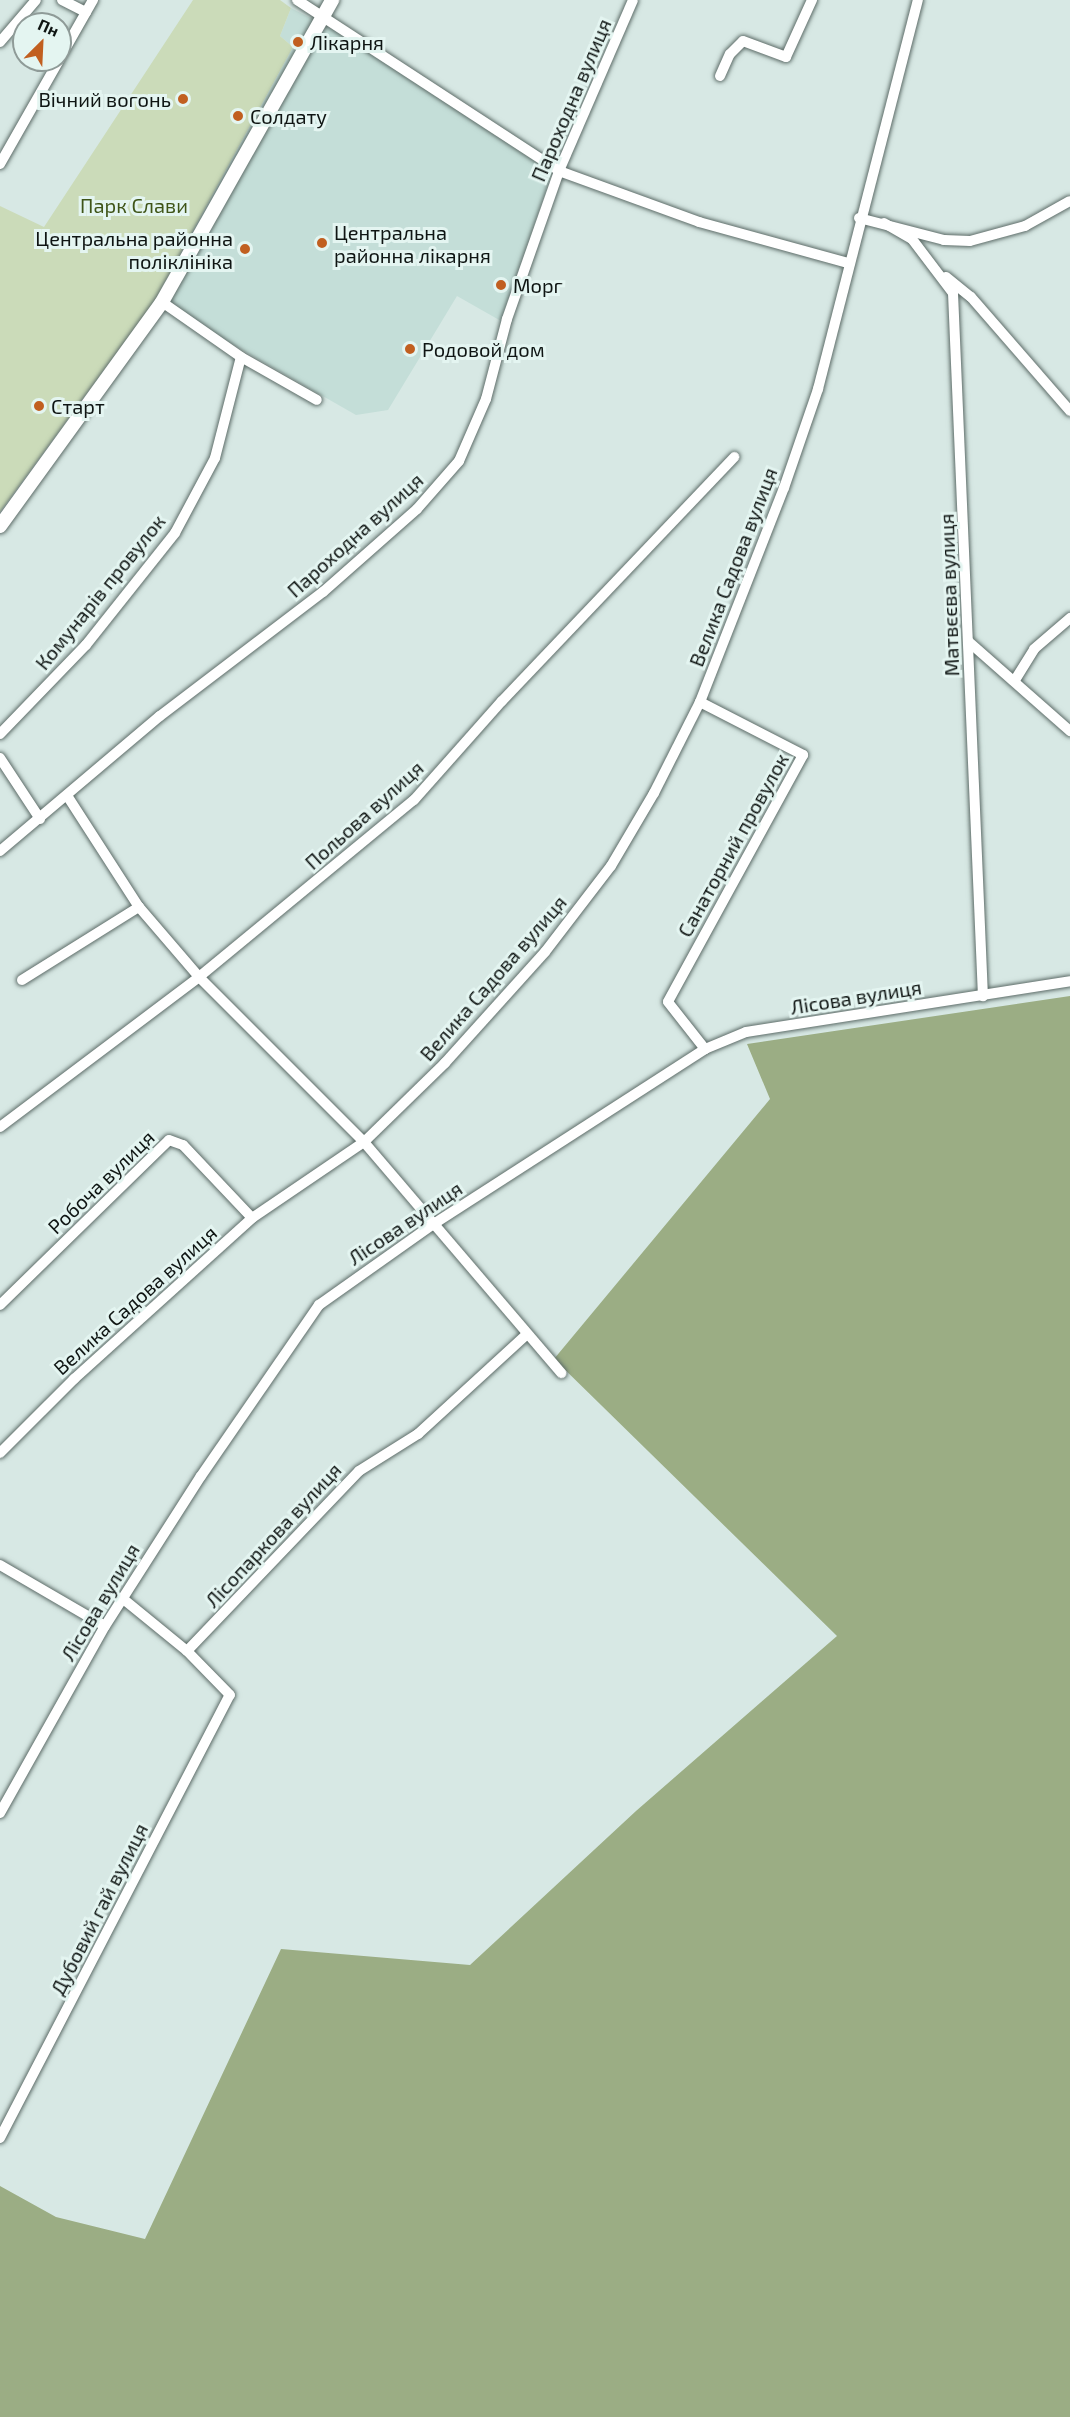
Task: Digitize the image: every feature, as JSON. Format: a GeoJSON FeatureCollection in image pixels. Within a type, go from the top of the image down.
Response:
{"type":"FeatureCollection","features":[{"type":"Feature","properties":{"kind":"street"},"geometry":{"type":"LineString","coordinates":[[0,42],[36,0]]}},
{"type":"Feature","properties":{"kind":"street"},"geometry":{"type":"LineString","coordinates":[[62,0],[86,12]]}},
{"type":"Feature","properties":{"kind":"street"},"geometry":{"type":"LineString","coordinates":[[72,36],[93,0]]}},
{"type":"Feature","properties":{"kind":"street"},"geometry":{"type":"LineString","coordinates":[[297,0],[559,171],[699,222],[848,263]]}},
{"type":"Feature","properties":{"kind":"street"},"geometry":{"type":"LineString","coordinates":[[0,526],[162,302],[332,0]]}},
{"type":"Feature","properties":{"kind":"street","name":"Пароходна вулиця"},"geometry":{"type":"LineString","coordinates":[[0,851],[68,797],[160,716],[323,592],[417,509],[459,461],[486,399],[507,319],[559,171],[633,0]]}},
{"type":"Feature","properties":{"kind":"street"},"geometry":{"type":"LineString","coordinates":[[720,76],[730,54],[743,41],[786,57],[812,0]]}},
{"type":"Feature","properties":{"kind":"street","name":"Велика Садова вулиця"},"geometry":{"type":"LineString","coordinates":[[0,1453],[74,1380],[252,1218],[364,1142],[445,1063],[545,952],[611,866],[654,793],[699,702],[784,488],[814,400],[859,218],[918,0]]}},
{"type":"Feature","properties":{"kind":"street"},"geometry":{"type":"LineString","coordinates":[[0,164],[52,72]]}},
{"type":"Feature","properties":{"kind":"street"},"geometry":{"type":"LineString","coordinates":[[859,218],[944,240],[970,241],[1025,226],[1070,201]]}},
{"type":"Feature","properties":{"kind":"street","name":"Матвєєва вулиця"},"geometry":{"type":"LineString","coordinates":[[884,223],[912,239],[939,271],[953,293],[983,996]]}},
{"type":"Feature","properties":{"kind":"street"},"geometry":{"type":"LineString","coordinates":[[939,271],[971,297],[1070,411]]}},
{"type":"Feature","properties":{"kind":"street"},"geometry":{"type":"LineString","coordinates":[[162,302],[241,357],[317,400]]}},
{"type":"Feature","properties":{"kind":"street","name":"Комунарів провулок"},"geometry":{"type":"LineString","coordinates":[[0,734],[86,645],[176,533],[215,458],[241,357]]}},
{"type":"Feature","properties":{"kind":"street","name":"Польова вулиця"},"geometry":{"type":"LineString","coordinates":[[0,1127],[199,977],[414,800],[502,701],[734,457]]}},
{"type":"Feature","properties":{"kind":"street"},"geometry":{"type":"LineString","coordinates":[[1015,681],[1034,649],[1070,618]]}},
{"type":"Feature","properties":{"kind":"street"},"geometry":{"type":"LineString","coordinates":[[969,642],[1070,731]]}},
{"type":"Feature","properties":{"kind":"street","name":"Санаторний провулок"},"geometry":{"type":"LineString","coordinates":[[699,702],[803,755],[668,1002],[705,1049]]}},
{"type":"Feature","properties":{"kind":"street"},"geometry":{"type":"LineString","coordinates":[[0,758],[40,819]]}},
{"type":"Feature","properties":{"kind":"street"},"geometry":{"type":"LineString","coordinates":[[68,797],[139,907],[199,977],[364,1142],[432,1225],[561,1373]]}},
{"type":"Feature","properties":{"kind":"street"},"geometry":{"type":"LineString","coordinates":[[22,980],[139,907]]}},
{"type":"Feature","properties":{"kind":"street","name":"Лісова вулиця"},"geometry":{"type":"LineString","coordinates":[[0,1813],[122,1598],[267,1377],[319,1305],[432,1225],[705,1049],[746,1032],[1070,981]]}},
{"type":"Feature","properties":{"kind":"street","name":"Робоча вулиця"},"geometry":{"type":"LineString","coordinates":[[0,1305],[169,1140],[183,1145],[252,1218]]}},
{"type":"Feature","properties":{"kind":"street","name":"Лісопаркова вулиця"},"geometry":{"type":"LineString","coordinates":[[187,1651],[359,1471],[418,1434],[527,1334]]}},
{"type":"Feature","properties":{"kind":"street"},"geometry":{"type":"LineString","coordinates":[[0,1564],[105,1626]]}},
{"type":"Feature","properties":{"kind":"street"},"geometry":{"type":"LineString","coordinates":[[122,1598],[187,1651]]}},
{"type":"Feature","properties":{"kind":"street","name":"Дубовий гай вулиця"},"geometry":{"type":"LineString","coordinates":[[0,2138],[230,1695],[187,1651]]}},
{"type":"Feature","properties":{"kind":"shaded area"},"geometry":{"type":"Polygon","coordinates":[[[291,8],[406,68],[556,161],[501,321],[457,296],[388,410],[356,415],[155,300],[293,47],[280,36],[291,8]]]}},
{"type":"Feature","properties":{"kind":"green space","name":"Парк Слави"},"geometry":{"type":"Polygon","coordinates":[[[193,0],[280,0],[291,8],[280,36],[293,47],[155,300],[0,512],[0,206],[44,227],[193,0]]]}},
{"type":"Feature","properties":{"kind":"green space"},"geometry":{"type":"Polygon","coordinates":[[[1070,996],[1070,2417],[0,2417],[0,2186],[56,2217],[145,2239],[281,1949],[470,1965],[636,1811],[837,1636],[554,1359],[770,1099],[747,1044],[1070,996]]]}},
{"type":"Feature","properties":{"kind":"place","name":"Лікарня"},"geometry":{"type":"Point","coordinates":[298,42]}},
{"type":"Feature","properties":{"kind":"place","name":"Вічний вогонь"},"geometry":{"type":"Point","coordinates":[183,99]}},
{"type":"Feature","properties":{"kind":"place","name":"Солдату"},"geometry":{"type":"Point","coordinates":[238,116]}},
{"type":"Feature","properties":{"kind":"place","name":"Центральна районна лікарня"},"geometry":{"type":"Point","coordinates":[322,243]}},
{"type":"Feature","properties":{"kind":"place","name":"Центральна районна поліклініка"},"geometry":{"type":"Point","coordinates":[245,249]}},
{"type":"Feature","properties":{"kind":"place","name":"Морг"},"geometry":{"type":"Point","coordinates":[501,285]}},
{"type":"Feature","properties":{"kind":"place","name":"Родовой дом"},"geometry":{"type":"Point","coordinates":[410,349]}},
{"type":"Feature","properties":{"kind":"place","name":"Старт"},"geometry":{"type":"Point","coordinates":[39,406]}}]}
